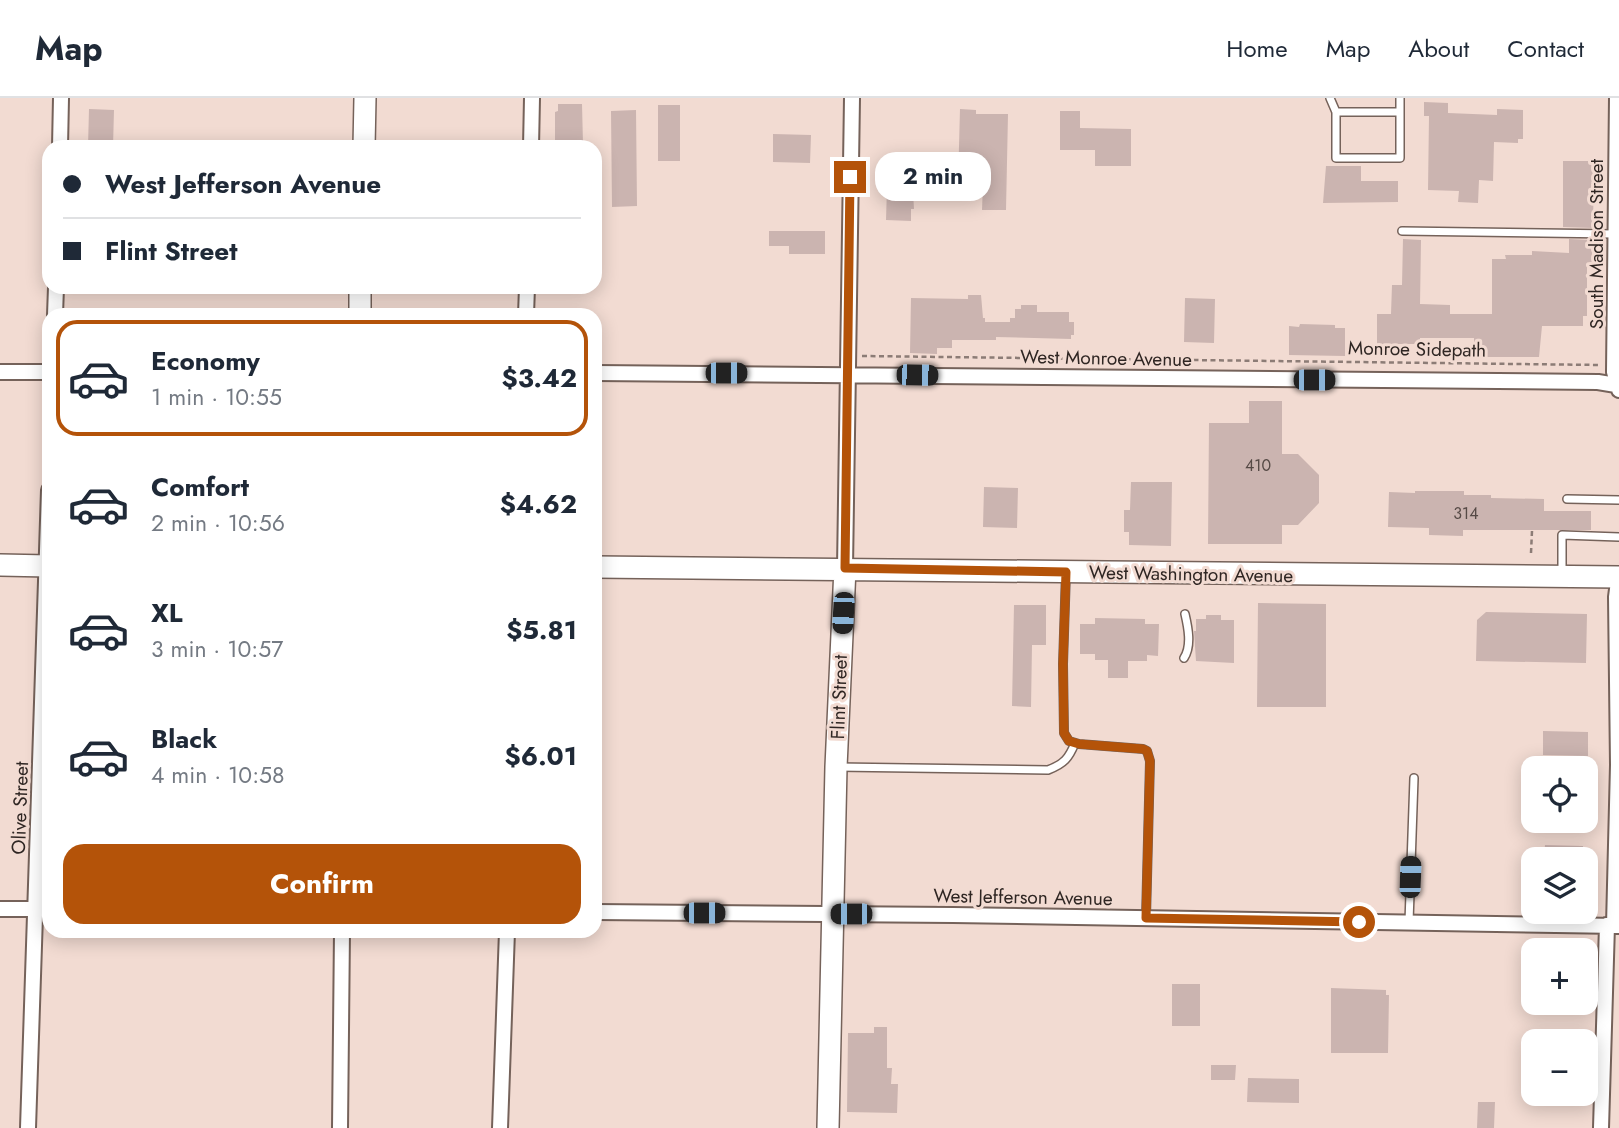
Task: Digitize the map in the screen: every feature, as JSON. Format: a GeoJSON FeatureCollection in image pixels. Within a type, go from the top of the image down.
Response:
{"type":"FeatureCollection","features":[{"type":"Feature","properties":{"kind":"street"},"geometry":{"type":"LineString","coordinates":[[60,140],[61,98]]}},
{"type":"Feature","properties":{"kind":"street"},"geometry":{"type":"LineString","coordinates":[[364,140],[365,98]]}},
{"type":"Feature","properties":{"kind":"street"},"geometry":{"type":"LineString","coordinates":[[531,140],[532,98]]}},
{"type":"Feature","properties":{"kind":"street","name":"Flint Street"},"geometry":{"type":"LineString","coordinates":[[828,1128],[836,767],[845,568],[852,98]]}},
{"type":"Feature","properties":{"kind":"street","name":"South Madison Street"},"geometry":{"type":"LineString","coordinates":[[1617,98],[1617,387]]}},
{"type":"Feature","properties":{"kind":"street"},"geometry":{"type":"LineString","coordinates":[[0,372],[42,372]]}},
{"type":"Feature","properties":{"kind":"street","name":"West Monroe Avenue"},"geometry":{"type":"LineString","coordinates":[[602,373],[1598,382],[1617,387]]}},
{"type":"Feature","properties":{"kind":"street"},"geometry":{"type":"LineString","coordinates":[[0,565],[42,566]]}},
{"type":"Feature","properties":{"kind":"street","name":"West Washington Avenue"},"geometry":{"type":"LineString","coordinates":[[602,567],[1619,576]]}},
{"type":"Feature","properties":{"kind":"street"},"geometry":{"type":"LineString","coordinates":[[1601,1128],[1618,802],[1616,597],[1619,576]]}},
{"type":"Feature","properties":{"kind":"street"},"geometry":{"type":"LineString","coordinates":[[0,909],[42,909]]}},
{"type":"Feature","properties":{"kind":"street","name":"Olive Street"},"geometry":{"type":"LineString","coordinates":[[28,1128],[28,1077],[42,909]]}},
{"type":"Feature","properties":{"kind":"street","name":"West Jefferson Avenue"},"geometry":{"type":"LineString","coordinates":[[602,912],[1613,926]]}},
{"type":"Feature","properties":{"kind":"street"},"geometry":{"type":"LineString","coordinates":[[340,1128],[342,938]]}},
{"type":"Feature","properties":{"kind":"street"},"geometry":{"type":"LineString","coordinates":[[500,1128],[507,938]]}},
{"type":"Feature","properties":{"kind":"lane"},"geometry":{"type":"LineString","coordinates":[[1330,98],[1336,113],[1336,158],[1400,158],[1401,98]]}},
{"type":"Feature","properties":{"kind":"lane"},"geometry":{"type":"LineString","coordinates":[[1336,113],[1400,113]]}},
{"type":"Feature","properties":{"kind":"lane"},"geometry":{"type":"LineString","coordinates":[[1402,232],[1615,234]]}},
{"type":"Feature","properties":{"kind":"lane"},"geometry":{"type":"LineString","coordinates":[[1567,499],[1619,499]]}},
{"type":"Feature","properties":{"kind":"lane"},"geometry":{"type":"LineString","coordinates":[[1562,577],[1562,535],[1619,537]]}},
{"type":"Feature","properties":{"kind":"lane"},"geometry":{"type":"LineString","coordinates":[[1066,572],[1064,733],[1069,741],[1075,743],[1136,747],[1147,751],[1150,761],[1146,918]]}},
{"type":"Feature","properties":{"kind":"lane"},"geometry":{"type":"LineString","coordinates":[[1184,658],[1188,651],[1188,625],[1185,614]]}},
{"type":"Feature","properties":{"kind":"lane"},"geometry":{"type":"LineString","coordinates":[[836,767],[1048,770],[1062,765],[1075,743]]}},
{"type":"Feature","properties":{"kind":"lane"},"geometry":{"type":"LineString","coordinates":[[1409,922],[1414,778]]}},
{"type":"Feature","properties":{"kind":"path","name":"Monroe Sidepath"},"geometry":{"type":"LineString","coordinates":[[855,356],[1600,365]]}},
{"type":"Feature","properties":{"kind":"path"},"geometry":{"type":"LineString","coordinates":[[1531,553],[1532,531]]}},
{"type":"Feature","properties":{"kind":"building"},"geometry":{"type":"Polygon","coordinates":[[[1424,102],[1448,103],[1448,113],[1497,115],[1497,109],[1523,110],[1523,139],[1518,139],[1518,143],[1494,142],[1493,181],[1479,180],[1478,203],[1458,202],[1459,191],[1428,190],[1429,116],[1424,116],[1424,102]]]}},
{"type":"Feature","properties":{"kind":"building"},"geometry":{"type":"Polygon","coordinates":[[[558,104],[582,104],[583,140],[555,140],[555,112],[558,111],[558,104]]]}},
{"type":"Feature","properties":{"kind":"building"},"geometry":{"type":"Polygon","coordinates":[[[658,105],[680,105],[680,161],[658,161],[658,105]]]}},
{"type":"Feature","properties":{"kind":"building"},"geometry":{"type":"Polygon","coordinates":[[[89,109],[114,110],[113,140],[88,140],[89,109]]]}},
{"type":"Feature","properties":{"kind":"building"},"geometry":{"type":"Polygon","coordinates":[[[960,109],[976,110],[976,114],[1008,114],[1006,210],[982,210],[983,184],[958,183],[960,109]]]}},
{"type":"Feature","properties":{"kind":"building"},"geometry":{"type":"Polygon","coordinates":[[[636,110],[637,206],[612,207],[611,111],[636,110]]]}},
{"type":"Feature","properties":{"kind":"building"},"geometry":{"type":"Polygon","coordinates":[[[1060,111],[1080,111],[1080,128],[1131,129],[1131,166],[1095,166],[1095,150],[1060,150],[1060,111]]]}},
{"type":"Feature","properties":{"kind":"building"},"geometry":{"type":"Polygon","coordinates":[[[773,134],[811,135],[810,163],[773,162],[773,134]]]}},
{"type":"Feature","properties":{"kind":"building"},"geometry":{"type":"Polygon","coordinates":[[[1563,161],[1594,161],[1593,228],[1563,227],[1563,161]]]}},
{"type":"Feature","properties":{"kind":"building"},"geometry":{"type":"Polygon","coordinates":[[[1326,166],[1361,166],[1361,181],[1398,181],[1398,202],[1323,203],[1326,166]]]}},
{"type":"Feature","properties":{"kind":"building"},"geometry":{"type":"Polygon","coordinates":[[[883,175],[912,175],[914,209],[911,209],[911,221],[886,220],[887,187],[883,186],[883,175]]]}},
{"type":"Feature","properties":{"kind":"building"},"geometry":{"type":"Polygon","coordinates":[[[769,231],[825,231],[825,254],[789,254],[789,246],[769,246],[769,231]]]}},
{"type":"Feature","properties":{"kind":"building"},"geometry":{"type":"Polygon","coordinates":[[[1403,239],[1421,240],[1420,304],[1450,305],[1450,314],[1492,314],[1492,259],[1506,259],[1505,255],[1532,255],[1532,251],[1569,253],[1569,239],[1592,240],[1592,264],[1587,267],[1587,316],[1583,316],[1583,326],[1542,326],[1539,357],[1474,357],[1474,338],[1420,338],[1420,344],[1377,344],[1377,314],[1391,314],[1392,285],[1402,285],[1403,239]]]}},
{"type":"Feature","properties":{"kind":"building"},"geometry":{"type":"Polygon","coordinates":[[[968,295],[981,295],[985,322],[1010,322],[1010,318],[1015,318],[1015,309],[1021,309],[1021,305],[1037,305],[1037,312],[1069,312],[1069,322],[1074,322],[1074,335],[1071,335],[1071,339],[996,337],[996,340],[952,340],[952,348],[937,348],[937,354],[910,353],[911,298],[968,299],[968,295]]]}},
{"type":"Feature","properties":{"kind":"building"},"geometry":{"type":"Polygon","coordinates":[[[1185,298],[1215,299],[1214,343],[1184,342],[1185,298]]]}},
{"type":"Feature","properties":{"kind":"building"},"geometry":{"type":"Polygon","coordinates":[[[1300,324],[1335,325],[1335,328],[1345,328],[1345,356],[1289,355],[1289,326],[1299,327],[1300,324]]]}},
{"type":"Feature","properties":{"kind":"building"},"geometry":{"type":"Polygon","coordinates":[[[1249,401],[1282,401],[1282,454],[1298,454],[1319,475],[1319,503],[1298,525],[1282,525],[1282,544],[1208,544],[1209,423],[1249,423],[1249,401]]]}},
{"type":"Feature","properties":{"kind":"building"},"geometry":{"type":"Polygon","coordinates":[[[1131,482],[1172,482],[1171,546],[1129,545],[1129,532],[1124,532],[1124,510],[1130,510],[1131,482]]]}},
{"type":"Feature","properties":{"kind":"building"},"geometry":{"type":"Polygon","coordinates":[[[984,487],[1018,488],[1017,528],[983,527],[984,487]]]}},
{"type":"Feature","properties":{"kind":"building"},"geometry":{"type":"Polygon","coordinates":[[[1464,491],[1464,495],[1491,495],[1491,498],[1544,499],[1544,511],[1591,511],[1591,530],[1463,530],[1463,536],[1429,535],[1429,528],[1388,527],[1389,492],[1464,491]]]}},
{"type":"Feature","properties":{"kind":"building"},"geometry":{"type":"Polygon","coordinates":[[[1258,603],[1326,604],[1326,707],[1257,707],[1258,603]]]}},
{"type":"Feature","properties":{"kind":"building"},"geometry":{"type":"Polygon","coordinates":[[[1014,605],[1046,605],[1046,645],[1032,645],[1031,707],[1012,706],[1014,605]]]}},
{"type":"Feature","properties":{"kind":"building"},"geometry":{"type":"Polygon","coordinates":[[[1486,612],[1587,614],[1586,663],[1476,661],[1477,620],[1486,612]]]}},
{"type":"Feature","properties":{"kind":"building"},"geometry":{"type":"Polygon","coordinates":[[[1206,615],[1221,615],[1221,620],[1234,620],[1234,663],[1196,661],[1196,619],[1206,619],[1206,615]]]}},
{"type":"Feature","properties":{"kind":"building"},"geometry":{"type":"Polygon","coordinates":[[[1095,618],[1145,619],[1145,624],[1159,624],[1158,656],[1147,655],[1147,661],[1128,661],[1128,678],[1108,678],[1108,660],[1095,660],[1095,654],[1080,654],[1080,624],[1095,624],[1095,618]]]}},
{"type":"Feature","properties":{"kind":"building"},"geometry":{"type":"Polygon","coordinates":[[[1543,731],[1588,732],[1588,756],[1543,755],[1543,731]]]}},
{"type":"Feature","properties":{"kind":"building"},"geometry":{"type":"Polygon","coordinates":[[[1545,845],[1583,846],[1583,847],[1545,845]]]}},
{"type":"Feature","properties":{"kind":"building"},"geometry":{"type":"Polygon","coordinates":[[[1172,984],[1200,984],[1200,1026],[1172,1026],[1172,984]]]}},
{"type":"Feature","properties":{"kind":"building"},"geometry":{"type":"Polygon","coordinates":[[[1331,988],[1386,990],[1386,995],[1389,995],[1388,1053],[1331,1053],[1331,988]]]}},
{"type":"Feature","properties":{"kind":"building"},"geometry":{"type":"Polygon","coordinates":[[[874,1027],[887,1027],[887,1068],[892,1068],[891,1084],[898,1084],[897,1113],[847,1112],[848,1033],[874,1033],[874,1027]]]}},
{"type":"Feature","properties":{"kind":"building"},"geometry":{"type":"Polygon","coordinates":[[[1211,1065],[1236,1065],[1235,1080],[1211,1080],[1211,1065]]]}},
{"type":"Feature","properties":{"kind":"building"},"geometry":{"type":"Polygon","coordinates":[[[1248,1078],[1299,1079],[1299,1103],[1247,1102],[1248,1078]]]}},
{"type":"Feature","properties":{"kind":"building"},"geometry":{"type":"Polygon","coordinates":[[[1478,1102],[1495,1102],[1494,1128],[1477,1128],[1478,1102]]]}},
{"type":"Feature","properties":{"kind":"route"},"geometry":{"type":"LineString","coordinates":[[850,177],[845,568],[1066,572],[1064,733],[1069,741],[1079,744],[1143,749],[1147,751],[1150,761],[1146,918],[1359,922]]}}]}
